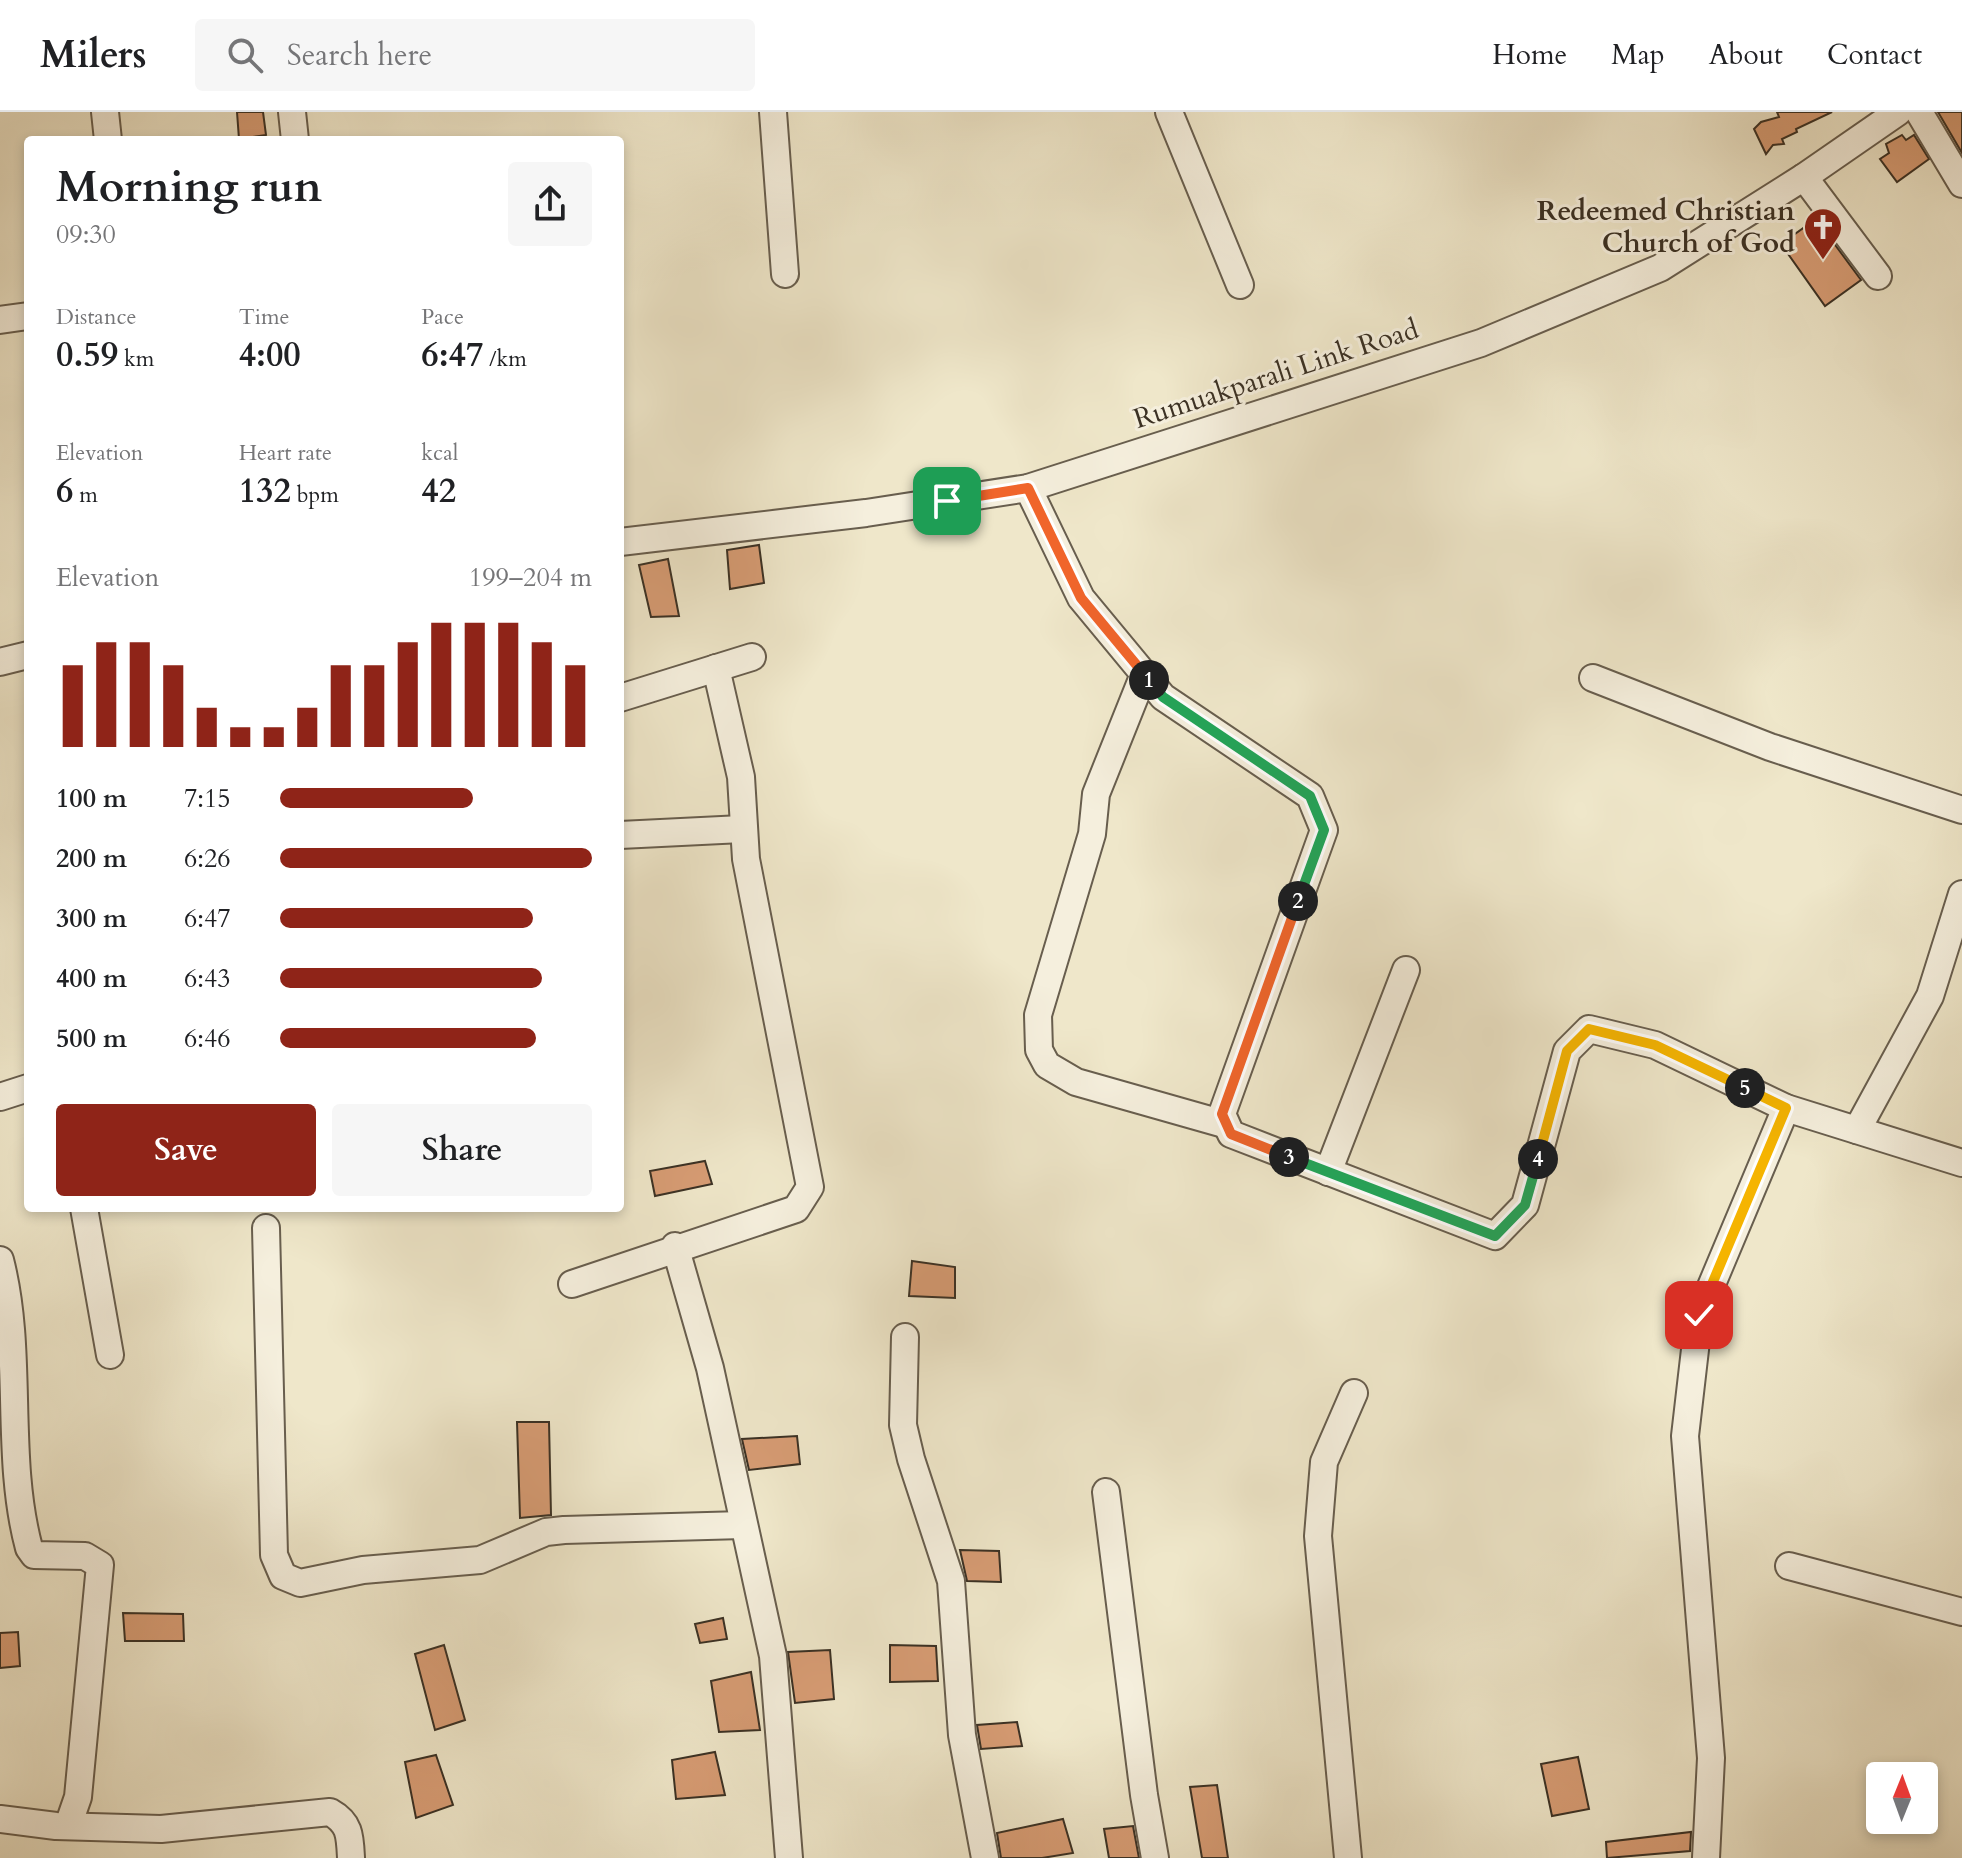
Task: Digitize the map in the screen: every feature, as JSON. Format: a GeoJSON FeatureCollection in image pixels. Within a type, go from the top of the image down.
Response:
{"type":"FeatureCollection","features":[{"type":"Feature","properties":{"kind":"street"},"geometry":{"type":"LineString","coordinates":[[105,112],[108,136]]}},
{"type":"Feature","properties":{"kind":"street"},"geometry":{"type":"LineString","coordinates":[[292,112],[295,136]]}},
{"type":"Feature","properties":{"kind":"street"},"geometry":{"type":"LineString","coordinates":[[773,112],[785,274]]}},
{"type":"Feature","properties":{"kind":"street"},"geometry":{"type":"LineString","coordinates":[[1169,112],[1240,285]]}},
{"type":"Feature","properties":{"kind":"street","name":"Rumuakparali Link Road"},"geometry":{"type":"LineString","coordinates":[[624,542],[866,513],[1028,488],[1481,343],[1660,268],[1804,177],[1898,112]]}},
{"type":"Feature","properties":{"kind":"street"},"geometry":{"type":"LineString","coordinates":[[1919,112],[1962,184]]}},
{"type":"Feature","properties":{"kind":"street"},"geometry":{"type":"LineString","coordinates":[[1804,177],[1878,276]]}},
{"type":"Feature","properties":{"kind":"street"},"geometry":{"type":"LineString","coordinates":[[0,320],[24,317]]}},
{"type":"Feature","properties":{"kind":"street"},"geometry":{"type":"LineString","coordinates":[[1028,488],[1081,598],[1163,697],[1310,796],[1324,830],[1222,1114],[1231,1134],[1495,1236],[1525,1205],[1567,1051],[1589,1029],[1655,1045],[1786,1108],[1962,1163]]}},
{"type":"Feature","properties":{"kind":"street"},"geometry":{"type":"LineString","coordinates":[[0,662],[24,656]]}},
{"type":"Feature","properties":{"kind":"street"},"geometry":{"type":"LineString","coordinates":[[624,697],[752,657]]}},
{"type":"Feature","properties":{"kind":"street"},"geometry":{"type":"LineString","coordinates":[[572,1284],[675,1246],[796,1209],[810,1187],[742,829],[741,777],[716,668]]}},
{"type":"Feature","properties":{"kind":"street"},"geometry":{"type":"LineString","coordinates":[[1144,674],[1096,794],[1092,834],[1038,1015],[1039,1050],[1047,1065],[1076,1082],[1224,1124]]}},
{"type":"Feature","properties":{"kind":"street"},"geometry":{"type":"LineString","coordinates":[[1593,678],[1770,747],[1962,810]]}},
{"type":"Feature","properties":{"kind":"street"},"geometry":{"type":"LineString","coordinates":[[624,835],[742,829]]}},
{"type":"Feature","properties":{"kind":"street"},"geometry":{"type":"LineString","coordinates":[[1857,1130],[1930,996],[1962,894]]}},
{"type":"Feature","properties":{"kind":"street"},"geometry":{"type":"LineString","coordinates":[[1328,1172],[1406,970]]}},
{"type":"Feature","properties":{"kind":"street"},"geometry":{"type":"LineString","coordinates":[[0,1097],[24,1089]]}},
{"type":"Feature","properties":{"kind":"street"},"geometry":{"type":"LineString","coordinates":[[1706,1858],[1711,1758],[1685,1436],[1699,1315],[1786,1108]]}},
{"type":"Feature","properties":{"kind":"street"},"geometry":{"type":"LineString","coordinates":[[85,1212],[110,1355]]}},
{"type":"Feature","properties":{"kind":"street"},"geometry":{"type":"LineString","coordinates":[[266,1228],[274,1555],[283,1576],[300,1583],[363,1570],[480,1560],[546,1532],[564,1530],[743,1525]]}},
{"type":"Feature","properties":{"kind":"street"},"geometry":{"type":"LineString","coordinates":[[675,1246],[710,1368],[773,1656],[789,1858]]}},
{"type":"Feature","properties":{"kind":"street"},"geometry":{"type":"LineString","coordinates":[[0,1260],[9,1319],[17,1460],[29,1548],[34,1555],[85,1556],[100,1565],[78,1797],[69,1823]]}},
{"type":"Feature","properties":{"kind":"street"},"geometry":{"type":"LineString","coordinates":[[905,1337],[903,1425],[951,1581],[962,1735],[985,1858]]}},
{"type":"Feature","properties":{"kind":"street"},"geometry":{"type":"LineString","coordinates":[[1348,1858],[1318,1536],[1324,1462],[1354,1393]]}},
{"type":"Feature","properties":{"kind":"street"},"geometry":{"type":"LineString","coordinates":[[1106,1492],[1144,1795],[1155,1858]]}},
{"type":"Feature","properties":{"kind":"street"},"geometry":{"type":"LineString","coordinates":[[1789,1566],[1962,1612]]}},
{"type":"Feature","properties":{"kind":"street"},"geometry":{"type":"LineString","coordinates":[[0,1819],[56,1826],[69,1823],[161,1829],[330,1812],[341,1818],[349,1830],[351,1858]]}},
{"type":"Feature","properties":{"kind":"building"},"geometry":{"type":"Polygon","coordinates":[[[237,112],[263,112],[266,135],[239,136],[237,112]]]}},
{"type":"Feature","properties":{"kind":"building"},"geometry":{"type":"Polygon","coordinates":[[[1777,112],[1832,112],[1796,129],[1797,132],[1782,139],[1784,144],[1773,145],[1766,154],[1754,129],[1761,122],[1779,117],[1777,112]]]}},
{"type":"Feature","properties":{"kind":"building"},"geometry":{"type":"Polygon","coordinates":[[[1938,112],[1962,112],[1962,153],[1938,112]]]}},
{"type":"Feature","properties":{"kind":"building"},"geometry":{"type":"Polygon","coordinates":[[[1902,135],[1906,140],[1914,135],[1929,159],[1897,182],[1880,159],[1889,153],[1886,144],[1902,135]]]}},
{"type":"Feature","properties":{"kind":"building","name":"Redeemed Christian Church of God"},"geometry":{"type":"Polygon","coordinates":[[[1816,219],[1861,280],[1825,306],[1781,244],[1816,219]]]}},
{"type":"Feature","properties":{"kind":"building"},"geometry":{"type":"Polygon","coordinates":[[[759,545],[764,583],[730,589],[727,550],[759,545]]]}},
{"type":"Feature","properties":{"kind":"building"},"geometry":{"type":"Polygon","coordinates":[[[668,559],[679,616],[651,617],[639,565],[668,559]]]}},
{"type":"Feature","properties":{"kind":"building"},"geometry":{"type":"Polygon","coordinates":[[[705,1161],[712,1184],[655,1196],[650,1171],[705,1161]]]}},
{"type":"Feature","properties":{"kind":"building"},"geometry":{"type":"Polygon","coordinates":[[[912,1261],[955,1267],[955,1298],[909,1296],[912,1261]]]}},
{"type":"Feature","properties":{"kind":"building"},"geometry":{"type":"Polygon","coordinates":[[[517,1422],[549,1422],[551,1515],[520,1518],[517,1422]]]}},
{"type":"Feature","properties":{"kind":"building"},"geometry":{"type":"Polygon","coordinates":[[[797,1436],[800,1464],[749,1470],[742,1439],[797,1436]]]}},
{"type":"Feature","properties":{"kind":"building"},"geometry":{"type":"Polygon","coordinates":[[[960,1550],[999,1551],[1001,1582],[967,1581],[960,1550]]]}},
{"type":"Feature","properties":{"kind":"building"},"geometry":{"type":"Polygon","coordinates":[[[123,1613],[183,1614],[184,1641],[125,1641],[123,1613]]]}},
{"type":"Feature","properties":{"kind":"building"},"geometry":{"type":"Polygon","coordinates":[[[723,1618],[727,1639],[700,1643],[695,1624],[723,1618]]]}},
{"type":"Feature","properties":{"kind":"building"},"geometry":{"type":"Polygon","coordinates":[[[18,1632],[20,1666],[0,1668],[0,1633],[18,1632]]]}},
{"type":"Feature","properties":{"kind":"building"},"geometry":{"type":"Polygon","coordinates":[[[444,1645],[465,1720],[435,1730],[415,1654],[444,1645]]]}},
{"type":"Feature","properties":{"kind":"building"},"geometry":{"type":"Polygon","coordinates":[[[890,1645],[936,1646],[938,1681],[890,1682],[890,1645]]]}},
{"type":"Feature","properties":{"kind":"building"},"geometry":{"type":"Polygon","coordinates":[[[830,1650],[834,1699],[795,1703],[788,1652],[830,1650]]]}},
{"type":"Feature","properties":{"kind":"building"},"geometry":{"type":"Polygon","coordinates":[[[751,1672],[760,1730],[719,1732],[711,1681],[751,1672]]]}},
{"type":"Feature","properties":{"kind":"building"},"geometry":{"type":"Polygon","coordinates":[[[1017,1722],[1022,1746],[981,1749],[977,1725],[1017,1722]]]}},
{"type":"Feature","properties":{"kind":"building"},"geometry":{"type":"Polygon","coordinates":[[[715,1752],[725,1795],[676,1799],[672,1760],[715,1752]]]}},
{"type":"Feature","properties":{"kind":"building"},"geometry":{"type":"Polygon","coordinates":[[[436,1755],[453,1805],[416,1818],[405,1762],[436,1755]]]}},
{"type":"Feature","properties":{"kind":"building"},"geometry":{"type":"Polygon","coordinates":[[[1578,1757],[1589,1809],[1552,1816],[1541,1764],[1578,1757]]]}},
{"type":"Feature","properties":{"kind":"building"},"geometry":{"type":"Polygon","coordinates":[[[1217,1785],[1228,1858],[1202,1858],[1190,1787],[1217,1785]]]}},
{"type":"Feature","properties":{"kind":"building"},"geometry":{"type":"Polygon","coordinates":[[[1063,1819],[1073,1853],[1042,1858],[1001,1858],[997,1833],[1063,1819]]]}},
{"type":"Feature","properties":{"kind":"building"},"geometry":{"type":"Polygon","coordinates":[[[1133,1826],[1139,1858],[1109,1858],[1104,1829],[1133,1826]]]}},
{"type":"Feature","properties":{"kind":"building"},"geometry":{"type":"Polygon","coordinates":[[[1691,1832],[1690,1851],[1607,1858],[1606,1842],[1691,1832]]]}},
{"type":"Feature","properties":{"kind":"place","name":"Redeemed Christian Church of God"},"geometry":{"type":"Point","coordinates":[1823,261]}},
{"type":"Feature","properties":{"kind":"route"},"geometry":{"type":"LineString","coordinates":[[947,501],[1028,488],[1081,598],[1163,697],[1310,796],[1324,830],[1222,1114],[1231,1134],[1495,1236],[1525,1205],[1567,1051],[1589,1029],[1655,1045],[1786,1108],[1699,1315]]}}]}
